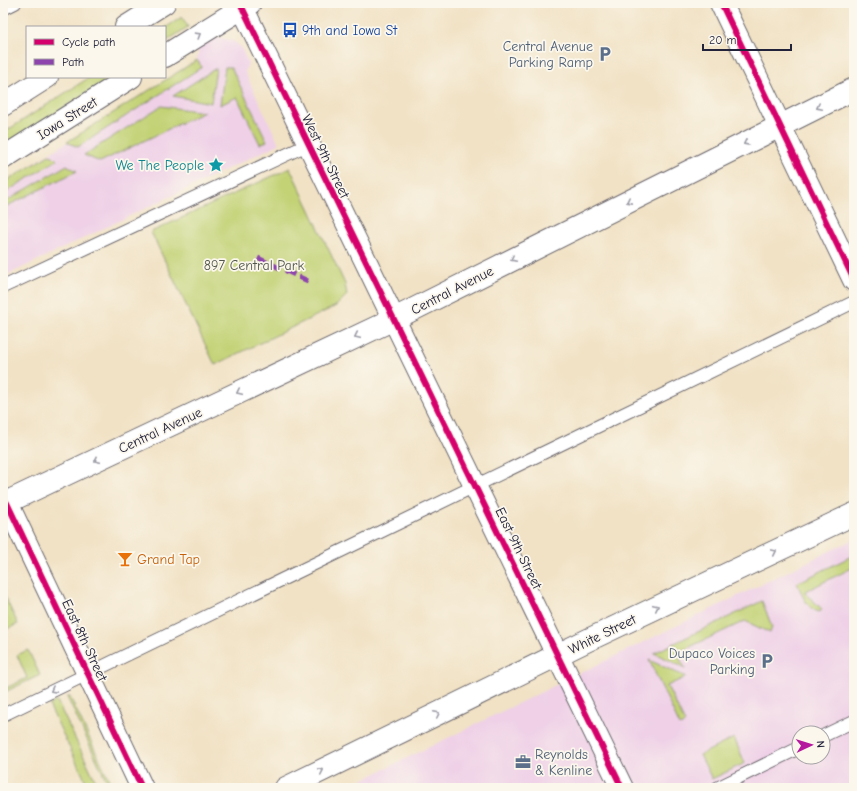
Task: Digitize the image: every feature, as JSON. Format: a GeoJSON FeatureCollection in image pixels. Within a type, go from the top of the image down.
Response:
{"type":"FeatureCollection","features":[{"type":"Feature","properties":{"kind":"main road"},"geometry":{"type":"LineString","coordinates":[[128,26],[164,3]]}},
{"type":"Feature","properties":{"kind":"main road"},"geometry":{"type":"LineString","coordinates":[[721,3],[854,280]]}},
{"type":"Feature","properties":{"kind":"main road"},"geometry":{"type":"LineString","coordinates":[[166,55],[244,5]]}},
{"type":"Feature","properties":{"kind":"main road","name":"West 9th Street"},"geometry":{"type":"LineString","coordinates":[[244,5],[307,144],[392,320]]}},
{"type":"Feature","properties":{"kind":"main road"},"geometry":{"type":"LineString","coordinates":[[3,105],[45,78]]}},
{"type":"Feature","properties":{"kind":"main road","name":"Iowa Street"},"geometry":{"type":"LineString","coordinates":[[3,158],[129,78]]}},
{"type":"Feature","properties":{"kind":"main road","name":"Central Avenue"},"geometry":{"type":"LineString","coordinates":[[5,503],[392,320],[854,89]]}},
{"type":"Feature","properties":{"kind":"main road","name":"East 9th Street"},"geometry":{"type":"LineString","coordinates":[[392,320],[475,486],[622,788]]}},
{"type":"Feature","properties":{"kind":"main road","name":"East 8th Street"},"geometry":{"type":"LineString","coordinates":[[5,503],[142,788]]}},
{"type":"Feature","properties":{"kind":"main road","name":"White Street"},"geometry":{"type":"LineString","coordinates":[[286,788],[558,655],[854,514]]}},
{"type":"Feature","properties":{"kind":"lane"},"geometry":{"type":"LineString","coordinates":[[3,9],[15,3]]}},
{"type":"Feature","properties":{"kind":"lane"},"geometry":{"type":"LineString","coordinates":[[3,287],[307,144]]}},
{"type":"Feature","properties":{"kind":"lane"},"geometry":{"type":"LineString","coordinates":[[3,714],[854,302]]}},
{"type":"Feature","properties":{"kind":"lane"},"geometry":{"type":"LineString","coordinates":[[831,732],[854,721]]}},
{"type":"Feature","properties":{"kind":"lane"},"geometry":{"type":"LineString","coordinates":[[717,788],[791,752]]}},
{"type":"Feature","properties":{"kind":"shaded area"},"geometry":{"type":"Polygon","coordinates":[[[214,38],[222,38],[233,41],[241,47],[248,63],[245,72],[279,144],[3,277],[3,183],[197,60],[199,48],[207,41],[214,38]]]}},
{"type":"Feature","properties":{"kind":"shaded area"},"geometry":{"type":"Polygon","coordinates":[[[854,539],[854,788],[346,788],[854,539]]]}},
{"type":"Feature","properties":{"kind":"green space"},"geometry":{"type":"Polygon","coordinates":[[[182,17],[188,27],[166,41],[166,27],[182,17]]]}},
{"type":"Feature","properties":{"kind":"green space"},"geometry":{"type":"Polygon","coordinates":[[[197,60],[202,67],[78,147],[67,142],[197,60]]]}},
{"type":"Feature","properties":{"kind":"green space"},"geometry":{"type":"Polygon","coordinates":[[[225,67],[231,67],[267,141],[260,144],[237,97],[220,105],[225,67]]]}},
{"type":"Feature","properties":{"kind":"green space"},"geometry":{"type":"Polygon","coordinates":[[[216,68],[211,103],[173,96],[216,68]]]}},
{"type":"Feature","properties":{"kind":"green space"},"geometry":{"type":"Polygon","coordinates":[[[88,78],[110,78],[3,147],[3,133],[88,78]]]}},
{"type":"Feature","properties":{"kind":"green space"},"geometry":{"type":"Polygon","coordinates":[[[161,106],[204,112],[100,162],[84,155],[161,106]]]}},
{"type":"Feature","properties":{"kind":"green space"},"geometry":{"type":"Polygon","coordinates":[[[49,155],[53,156],[57,160],[3,194],[3,183],[49,155]]]}},
{"type":"Feature","properties":{"kind":"green space"},"geometry":{"type":"Polygon","coordinates":[[[67,165],[77,171],[3,208],[3,203],[67,165]]]}},
{"type":"Feature","properties":{"kind":"green space","name":"897 Central Park"},"geometry":{"type":"Polygon","coordinates":[[[290,168],[345,284],[347,295],[336,306],[215,365],[151,232],[290,168]]]}},
{"type":"Feature","properties":{"kind":"green space"},"geometry":{"type":"Polygon","coordinates":[[[854,555],[854,567],[804,592],[822,609],[820,612],[811,608],[805,600],[797,583],[854,555]]]}},
{"type":"Feature","properties":{"kind":"green space"},"geometry":{"type":"Polygon","coordinates":[[[3,593],[18,624],[5,630],[3,626],[3,593]]]}},
{"type":"Feature","properties":{"kind":"green space"},"geometry":{"type":"Polygon","coordinates":[[[762,601],[772,627],[770,633],[745,621],[677,653],[685,668],[654,653],[762,601]]]}},
{"type":"Feature","properties":{"kind":"green space"},"geometry":{"type":"Polygon","coordinates":[[[28,650],[40,675],[5,692],[4,689],[27,678],[17,655],[28,650]]]}},
{"type":"Feature","properties":{"kind":"green space"},"geometry":{"type":"Polygon","coordinates":[[[649,660],[686,677],[667,686],[685,723],[680,726],[649,660]]]}},
{"type":"Feature","properties":{"kind":"green space"},"geometry":{"type":"Polygon","coordinates":[[[67,697],[70,697],[113,788],[110,788],[67,697]]]}},
{"type":"Feature","properties":{"kind":"green space"},"geometry":{"type":"Polygon","coordinates":[[[57,701],[99,788],[89,788],[49,705],[57,701]]]}},
{"type":"Feature","properties":{"kind":"green space"},"geometry":{"type":"Polygon","coordinates":[[[734,738],[745,763],[712,779],[700,755],[734,738]]]}},
{"type":"Feature","properties":{"kind":"marked path"},"geometry":{"type":"LineString","coordinates":[[258,258],[310,282]]}},
{"type":"Feature","properties":{"kind":"cycle path"},"geometry":{"type":"LineString","coordinates":[[240,3],[622,788]]}},
{"type":"Feature","properties":{"kind":"cycle path"},"geometry":{"type":"LineString","coordinates":[[721,3],[854,280]]}},
{"type":"Feature","properties":{"kind":"cycle path"},"geometry":{"type":"LineString","coordinates":[[7,503],[142,788]]}},
{"type":"Feature","properties":{"kind":"place","name":"9th and Iowa St"},"geometry":{"type":"Point","coordinates":[290,30]}},
{"type":"Feature","properties":{"kind":"place","name":"Central Avenue Parking Ramp"},"geometry":{"type":"Point","coordinates":[605,54]}},
{"type":"Feature","properties":{"kind":"place","name":"We The People"},"geometry":{"type":"Point","coordinates":[216,165]}},
{"type":"Feature","properties":{"kind":"place","name":"Grand Tap"},"geometry":{"type":"Point","coordinates":[125,559]}},
{"type":"Feature","properties":{"kind":"place","name":"Dupaco Voices Parking"},"geometry":{"type":"Point","coordinates":[767,661]}},
{"type":"Feature","properties":{"kind":"place","name":"Reynolds & Kenline"},"geometry":{"type":"Point","coordinates":[523,762]}}]}
